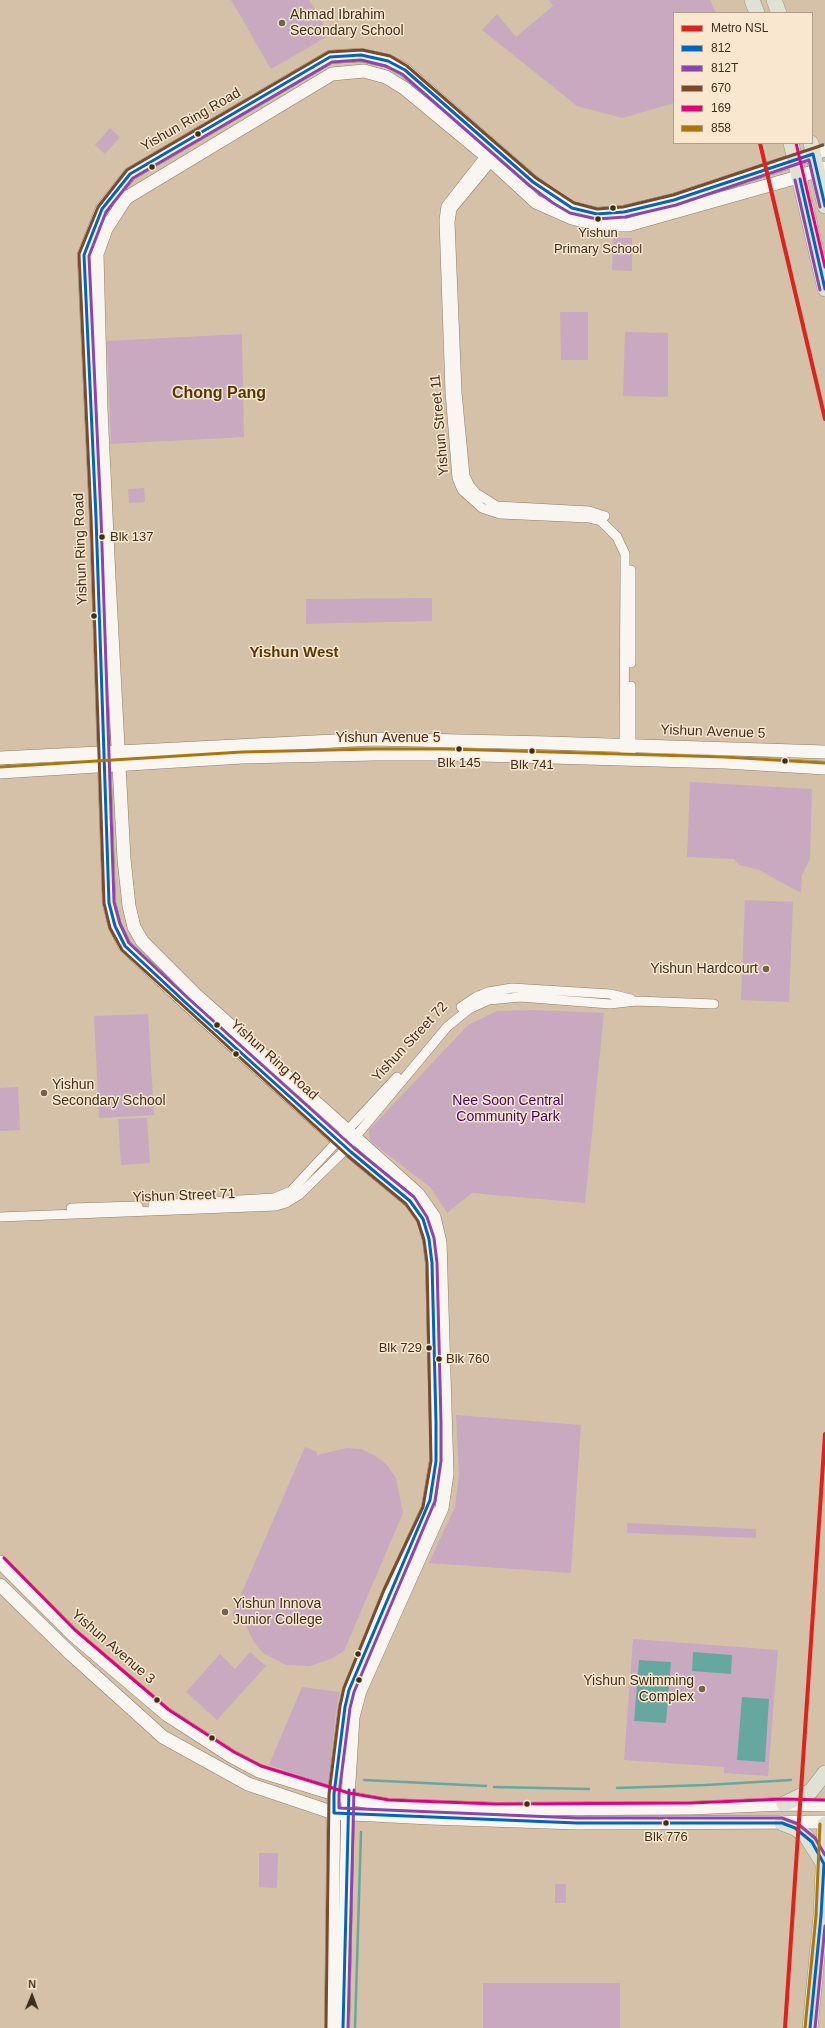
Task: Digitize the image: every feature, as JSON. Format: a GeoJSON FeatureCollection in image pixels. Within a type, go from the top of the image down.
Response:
{"type":"FeatureCollection","features":[{"type":"Feature","properties":{"kind":"main road"},"geometry":{"type":"LineString","coordinates":[[752,0],[757,12]]}},
{"type":"Feature","properties":{"kind":"main road"},"geometry":{"type":"LineString","coordinates":[[774,0],[779,12]]}},
{"type":"Feature","properties":{"kind":"main road","name":"Yishun Ring Road"},"geometry":{"type":"LineString","coordinates":[[343,2028],[348,1798],[353,1717],[357,1699],[442,1508],[447,1474],[442,1262],[437,1226],[430,1209],[418,1194],[347,1139],[186,1003],[125,946],[115,926],[110,903],[88,300],[84,255],[102,209],[130,174],[330,57],[361,55],[388,61],[406,70],[492,154],[536,202],[546,208],[572,218],[599,226],[628,225],[799,177],[821,169]]}},
{"type":"Feature","properties":{"kind":"main road","name":"Yishun Ring Road"},"geometry":{"type":"LineString","coordinates":[[331,2028],[334,1794],[345,1707],[349,1690],[390,1592],[428,1508],[436,1461],[432,1263],[426,1225],[420,1213],[410,1201],[195,994],[142,941],[134,927],[127,886],[109,578],[96,264],[97,254],[106,229],[126,198],[332,74],[364,71],[386,77],[404,88],[492,154],[556,199],[572,208],[597,214],[624,212],[674,200],[795,160],[816,149]]}},
{"type":"Feature","properties":{"kind":"main road"},"geometry":{"type":"LineString","coordinates":[[791,144],[825,289]]}},
{"type":"Feature","properties":{"kind":"main road"},"geometry":{"type":"LineString","coordinates":[[816,149],[821,169],[825,206]]}},
{"type":"Feature","properties":{"kind":"main road","name":"Yishun Avenue 5"},"geometry":{"type":"LineString","coordinates":[[0,758],[373,739],[627,752],[725,762],[825,768]]}},
{"type":"Feature","properties":{"kind":"main road","name":"Yishun Avenue 5"},"geometry":{"type":"LineString","coordinates":[[0,772],[242,756],[627,752],[825,752]]}},
{"type":"Feature","properties":{"kind":"main road","name":"Yishun Avenue 3"},"geometry":{"type":"LineString","coordinates":[[0,1562],[72,1634],[166,1714],[231,1756],[259,1771],[334,1794],[388,1806],[496,1809],[691,1808],[784,1804],[825,1805]]}},
{"type":"Feature","properties":{"kind":"main road"},"geometry":{"type":"LineString","coordinates":[[0,1585],[72,1655],[163,1737],[248,1784],[334,1813],[577,1823],[825,1823],[822,1916],[810,2028]]}},
{"type":"Feature","properties":{"kind":"main road"},"geometry":{"type":"LineString","coordinates":[[784,1804],[811,1791],[825,1773]]}},
{"type":"Feature","properties":{"kind":"main road"},"geometry":{"type":"LineString","coordinates":[[782,1823],[795,1828],[806,1836],[812,1842],[824,1864]]}},
{"type":"Feature","properties":{"kind":"street","name":"Yishun Street 11"},"geometry":{"type":"LineString","coordinates":[[492,154],[452,209],[450,222],[457,392],[465,476],[470,486],[476,493],[497,506],[589,511],[604,515],[624,535],[630,553],[632,572],[627,752]]}},
{"type":"Feature","properties":{"kind":"street","name":"Yishun Street 72"},"geometry":{"type":"LineString","coordinates":[[347,1139],[447,1021],[465,1004],[476,997],[498,990],[524,988],[610,994],[636,1001],[714,1004]]}},
{"type":"Feature","properties":{"kind":"street","name":"Yishun Street 71"},"geometry":{"type":"LineString","coordinates":[[0,1211],[161,1205],[274,1198],[291,1191],[347,1139]]}},
{"type":"Feature","properties":{"kind":"street","name":"Yishun Street 71"},"geometry":{"type":"LineString","coordinates":[[0,1217],[276,1206],[286,1203],[299,1195],[347,1139]]}},
{"type":"Feature","properties":{"kind":"green space"},"geometry":{"type":"Polygon","coordinates":[[[231,0],[309,0],[330,35],[271,69],[231,0]]]}},
{"type":"Feature","properties":{"kind":"green space"},"geometry":{"type":"Polygon","coordinates":[[[549,0],[710,0],[716,12],[673,12],[673,103],[622,118],[577,106],[482,30],[497,14],[516,37],[553,6],[549,0]]]}},
{"type":"Feature","properties":{"kind":"green space"},"geometry":{"type":"Polygon","coordinates":[[[110,128],[120,137],[105,154],[95,145],[110,128]]]}},
{"type":"Feature","properties":{"kind":"green space"},"geometry":{"type":"Polygon","coordinates":[[[613,238],[632,238],[632,271],[612,270],[613,238]]]}},
{"type":"Feature","properties":{"kind":"green space"},"geometry":{"type":"Polygon","coordinates":[[[560,312],[588,312],[588,360],[561,360],[560,312]]]}},
{"type":"Feature","properties":{"kind":"green space"},"geometry":{"type":"Polygon","coordinates":[[[625,332],[668,333],[668,397],[623,396],[625,332]]]}},
{"type":"Feature","properties":{"kind":"green space"},"geometry":{"type":"Polygon","coordinates":[[[242,334],[244,437],[111,444],[107,341],[242,334]]]}},
{"type":"Feature","properties":{"kind":"green space"},"geometry":{"type":"Polygon","coordinates":[[[144,488],[145,502],[129,503],[128,489],[144,488]]]}},
{"type":"Feature","properties":{"kind":"green space"},"geometry":{"type":"Polygon","coordinates":[[[432,598],[432,621],[306,624],[306,599],[432,598]]]}},
{"type":"Feature","properties":{"kind":"green space"},"geometry":{"type":"Polygon","coordinates":[[[690,782],[812,789],[810,859],[802,875],[801,893],[759,870],[739,865],[734,859],[687,857],[690,782]]]}},
{"type":"Feature","properties":{"kind":"green space","name":"Yishun Hardcourt"},"geometry":{"type":"Polygon","coordinates":[[[745,900],[793,902],[789,1002],[741,1000],[745,900]]]}},
{"type":"Feature","properties":{"kind":"green space","name":"Nee Soon Central Community Park"},"geometry":{"type":"Polygon","coordinates":[[[532,1010],[604,1013],[585,1203],[472,1193],[447,1213],[430,1187],[370,1141],[369,1130],[468,1025],[497,1011],[532,1010]]]}},
{"type":"Feature","properties":{"kind":"green space"},"geometry":{"type":"Polygon","coordinates":[[[148,1014],[154,1115],[99,1118],[94,1016],[148,1014]]]}},
{"type":"Feature","properties":{"kind":"green space"},"geometry":{"type":"Polygon","coordinates":[[[18,1087],[20,1130],[0,1131],[0,1088],[18,1087]]]}},
{"type":"Feature","properties":{"kind":"green space"},"geometry":{"type":"Polygon","coordinates":[[[147,1118],[150,1163],[121,1165],[118,1119],[147,1118]]]}},
{"type":"Feature","properties":{"kind":"green space"},"geometry":{"type":"Polygon","coordinates":[[[456,1415],[581,1425],[571,1573],[429,1563],[455,1507],[459,1474],[456,1415]]]}},
{"type":"Feature","properties":{"kind":"green space"},"geometry":{"type":"Polygon","coordinates":[[[305,1447],[317,1452],[317,1455],[347,1448],[361,1449],[374,1455],[386,1464],[396,1478],[403,1513],[344,1651],[331,1659],[310,1666],[286,1665],[263,1653],[254,1642],[243,1620],[232,1615],[305,1447]]]}},
{"type":"Feature","properties":{"kind":"green space"},"geometry":{"type":"Polygon","coordinates":[[[627,1523],[756,1529],[756,1538],[627,1533],[627,1523]]]}},
{"type":"Feature","properties":{"kind":"green space","name":"Yishun Swimming Complex"},"geometry":{"type":"Polygon","coordinates":[[[633,1639],[778,1650],[768,1776],[724,1773],[724,1767],[624,1760],[633,1639]]]}},
{"type":"Feature","properties":{"kind":"green space"},"geometry":{"type":"Polygon","coordinates":[[[250,1652],[266,1666],[217,1720],[186,1692],[220,1654],[235,1669],[250,1652]]]}},
{"type":"Feature","properties":{"kind":"green space"},"geometry":{"type":"Polygon","coordinates":[[[302,1687],[340,1692],[336,1712],[328,1786],[269,1765],[302,1687]]]}},
{"type":"Feature","properties":{"kind":"green space"},"geometry":{"type":"Polygon","coordinates":[[[259,1853],[278,1853],[277,1888],[259,1887],[259,1853]]]}},
{"type":"Feature","properties":{"kind":"green space"},"geometry":{"type":"Polygon","coordinates":[[[555,1884],[566,1884],[566,1903],[555,1903],[555,1884]]]}},
{"type":"Feature","properties":{"kind":"green space"},"geometry":{"type":"Polygon","coordinates":[[[483,1983],[620,1983],[620,2028],[483,2028],[483,1983]]]}},
{"type":"Feature","properties":{"kind":"water"},"geometry":{"type":"Polygon","coordinates":[[[693,1652],[732,1655],[731,1674],[692,1671],[693,1652]]]}},
{"type":"Feature","properties":{"kind":"water"},"geometry":{"type":"Polygon","coordinates":[[[639,1660],[671,1662],[666,1723],[634,1721],[639,1660]]]}},
{"type":"Feature","properties":{"kind":"water"},"geometry":{"type":"Polygon","coordinates":[[[742,1697],[769,1699],[765,1762],[737,1760],[742,1697]]]}},
{"type":"Feature","properties":{"kind":"waterway"},"geometry":{"type":"LineString","coordinates":[[364,1780],[486,1786]]}},
{"type":"Feature","properties":{"kind":"waterway"},"geometry":{"type":"LineString","coordinates":[[617,1788],[791,1780]]}},
{"type":"Feature","properties":{"kind":"waterway"},"geometry":{"type":"LineString","coordinates":[[494,1787],[589,1789]]}},
{"type":"Feature","properties":{"kind":"waterway"},"geometry":{"type":"LineString","coordinates":[[355,2028],[361,1832]]}},
{"type":"Feature","properties":{"kind":"metro line","name":"NSL"},"geometry":{"type":"LineString","coordinates":[[760,144],[825,419]]}},
{"type":"Feature","properties":{"kind":"metro line","name":"NSL"},"geometry":{"type":"LineString","coordinates":[[785,2028],[825,1434]]}},
{"type":"Feature","properties":{"kind":"transit line","name":"670"},"geometry":{"type":"LineString","coordinates":[[326,2028],[329,1794],[340,1706],[344,1688],[384,1590],[423,1507],[431,1461],[427,1263],[424,1240],[418,1221],[406,1204],[348,1156],[122,950],[110,928],[104,903],[91,517],[79,254],[98,207],[127,170],[329,52],[362,50],[390,56],[407,66],[536,178],[574,203],[597,209],[623,207],[673,195],[823,145]]}},
{"type":"Feature","properties":{"kind":"transit line","name":"812"},"geometry":{"type":"LineString","coordinates":[[810,2028],[821,1916],[824,1864],[812,1842],[795,1828],[782,1823],[577,1823],[334,1813],[334,1794],[345,1707],[349,1690],[430,1500],[436,1461],[436,1422],[432,1263],[429,1239],[423,1219],[410,1201],[351,1152],[186,1003],[125,946],[115,926],[109,903],[96,517],[84,255],[102,209],[130,174],[330,57],[361,55],[388,61],[405,70],[533,182],[572,208],[597,214],[624,212],[674,200],[813,154],[825,206]]}},
{"type":"Feature","properties":{"kind":"transit line","name":"812T"},"geometry":{"type":"LineString","coordinates":[[820,207],[809,160],[676,205],[625,217],[597,219],[570,213],[553,203],[530,186],[402,74],[386,66],[361,60],[332,62],[133,178],[106,212],[89,256],[101,517],[114,902],[120,924],[129,943],[189,999],[354,1148],[414,1197],[427,1217],[434,1238],[437,1263],[441,1422],[441,1461],[435,1501],[354,1692],[350,1708],[339,1794],[339,1808],[577,1818],[782,1818],[798,1824],[815,1838],[825,1855]]}},
{"type":"Feature","properties":{"kind":"transit line","name":"169"},"geometry":{"type":"LineString","coordinates":[[796,144],[825,267]]}},
{"type":"Feature","properties":{"kind":"transit line","name":"812"},"geometry":{"type":"LineString","coordinates":[[800,179],[825,289]]}},
{"type":"Feature","properties":{"kind":"transit line","name":"812T"},"geometry":{"type":"LineString","coordinates":[[795,180],[820,290]]}},
{"type":"Feature","properties":{"kind":"transit line","name":"858"},"geometry":{"type":"LineString","coordinates":[[0,767],[242,752],[374,749],[447,749],[725,757],[825,763]]}},
{"type":"Feature","properties":{"kind":"transit line","name":"169"},"geometry":{"type":"LineString","coordinates":[[4,1558],[75,1630],[169,1710],[234,1752],[261,1766],[349,1793],[389,1800],[496,1804],[691,1803],[784,1799],[825,1800]]}},
{"type":"Feature","properties":{"kind":"transit line","name":"812"},"geometry":{"type":"LineString","coordinates":[[343,2028],[349,1790]]}},
{"type":"Feature","properties":{"kind":"transit line","name":"812T"},"geometry":{"type":"LineString","coordinates":[[348,2028],[354,1790]]}},
{"type":"Feature","properties":{"kind":"transit line","name":"858"},"geometry":{"type":"LineString","coordinates":[[805,2028],[816,1916],[820,1824]]}},
{"type":"Feature","properties":{"kind":"transit line","name":"812T"},"geometry":{"type":"LineString","coordinates":[[815,2028],[825,1926]]}},
{"type":"Feature","properties":{"kind":"place","name":"Ahmad Ibrahim Secondary School"},"geometry":{"type":"Point","coordinates":[282,23]}},
{"type":"Feature","properties":{"kind":"place","name":"Yishun Primary School"},"geometry":{"type":"Point","coordinates":[598,219]}},
{"type":"Feature","properties":{"kind":"place","name":"Blk 137"},"geometry":{"type":"Point","coordinates":[102,537]}},
{"type":"Feature","properties":{"kind":"place","name":"Blk 145"},"geometry":{"type":"Point","coordinates":[459,749]}},
{"type":"Feature","properties":{"kind":"place","name":"Blk 741"},"geometry":{"type":"Point","coordinates":[532,751]}},
{"type":"Feature","properties":{"kind":"place","name":"Yishun Hardcourt"},"geometry":{"type":"Point","coordinates":[766,969]}},
{"type":"Feature","properties":{"kind":"place","name":"Yishun Secondary School"},"geometry":{"type":"Point","coordinates":[44,1093]}},
{"type":"Feature","properties":{"kind":"place","name":"Blk 729"},"geometry":{"type":"Point","coordinates":[429,1348]}},
{"type":"Feature","properties":{"kind":"place","name":"Blk 760"},"geometry":{"type":"Point","coordinates":[439,1359]}},
{"type":"Feature","properties":{"kind":"place","name":"Yishun Innova Junior College"},"geometry":{"type":"Point","coordinates":[225,1612]}},
{"type":"Feature","properties":{"kind":"place","name":"Yishun Swimming Complex"},"geometry":{"type":"Point","coordinates":[702,1689]}},
{"type":"Feature","properties":{"kind":"place","name":"Blk 776"},"geometry":{"type":"Point","coordinates":[666,1823]}},
{"type":"Feature","properties":{"kind":"district","name":"Chong Pang"},"geometry":{"type":"Point","coordinates":[219,394]}},
{"type":"Feature","properties":{"kind":"district","name":"Yishun West"},"geometry":{"type":"Point","coordinates":[294,653]}}]}
